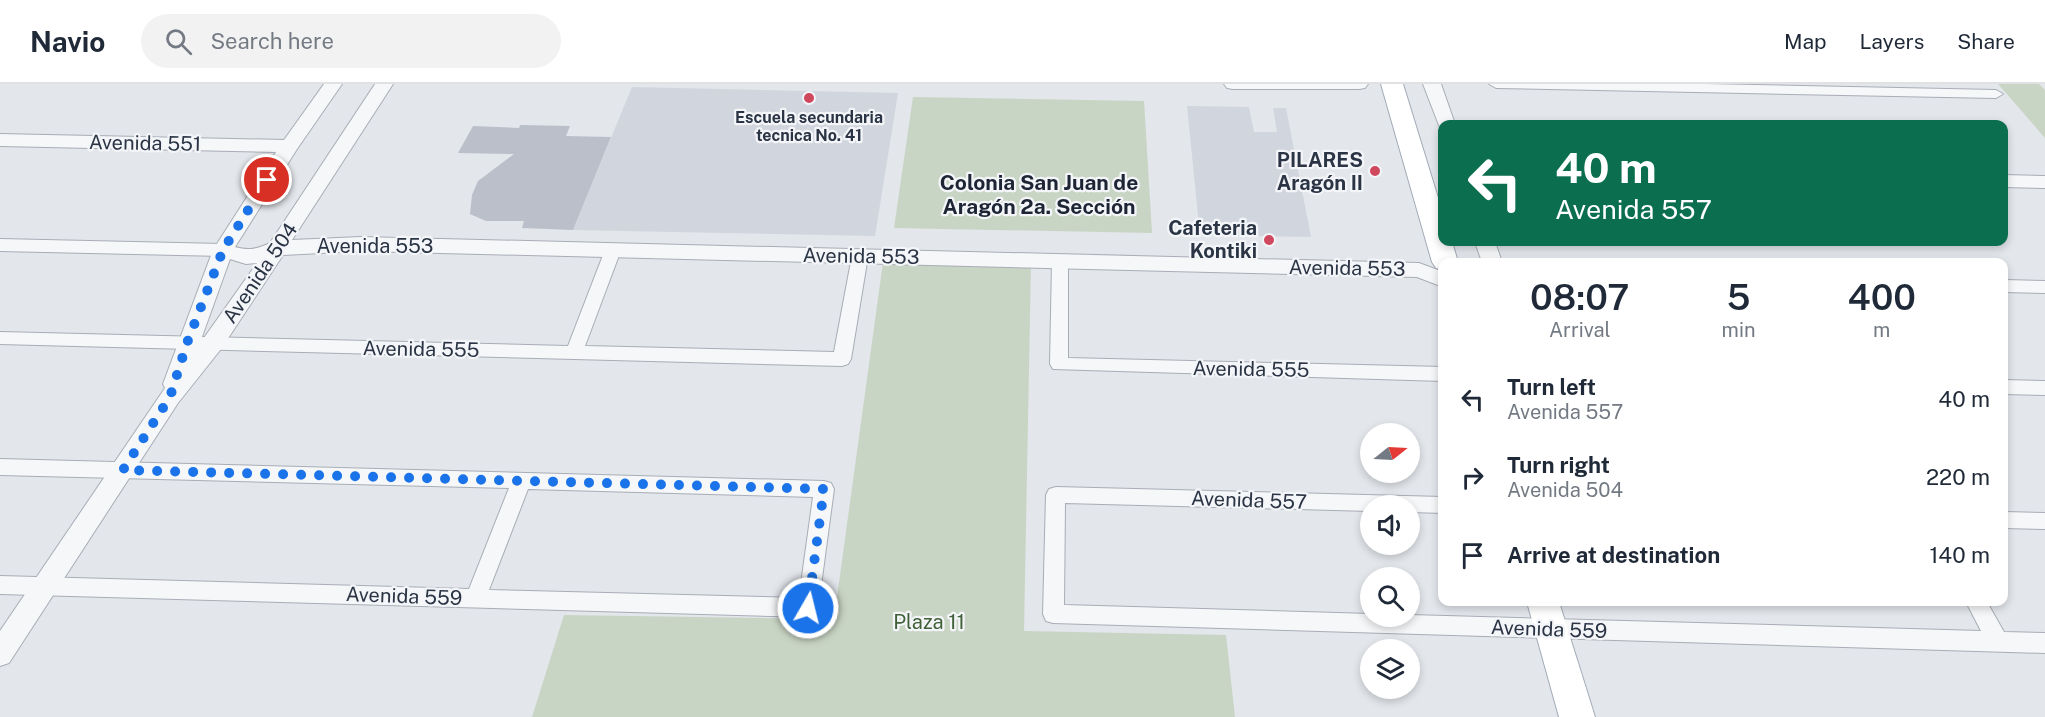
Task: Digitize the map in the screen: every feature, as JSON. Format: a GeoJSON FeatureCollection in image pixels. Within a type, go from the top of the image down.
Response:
{"type":"FeatureCollection","features":[{"type":"Feature","properties":{"kind":"main road"},"geometry":{"type":"LineString","coordinates":[[1392,84],[1438,241]]}},
{"type":"Feature","properties":{"kind":"main road"},"geometry":{"type":"LineString","coordinates":[[1547,615],[1577,717]]}},
{"type":"Feature","properties":{"kind":"street","name":"Avenida 504"},"geometry":{"type":"LineString","coordinates":[[170,397],[187,343],[223,250],[289,146],[333,84]]}},
{"type":"Feature","properties":{"kind":"street","name":"Avenida 504"},"geometry":{"type":"LineString","coordinates":[[0,654],[170,397],[213,344],[384,84]]}},
{"type":"Feature","properties":{"kind":"street"},"geometry":{"type":"LineString","coordinates":[[1233,84],[1359,84]]}},
{"type":"Feature","properties":{"kind":"street"},"geometry":{"type":"LineString","coordinates":[[1432,84],[1445,120]]}},
{"type":"Feature","properties":{"kind":"street"},"geometry":{"type":"LineString","coordinates":[[1496,84],[1992,89]]}},
{"type":"Feature","properties":{"kind":"street","name":"Avenida 551"},"geometry":{"type":"LineString","coordinates":[[0,140],[289,146]]}},
{"type":"Feature","properties":{"kind":"street"},"geometry":{"type":"LineString","coordinates":[[2008,181],[2045,182]]}},
{"type":"Feature","properties":{"kind":"street"},"geometry":{"type":"LineString","coordinates":[[0,244],[223,250]]}},
{"type":"Feature","properties":{"kind":"street","name":"Avenida 553"},"geometry":{"type":"LineString","coordinates":[[223,250],[246,257],[262,255],[277,248],[361,244],[1419,270],[1438,278]]}},
{"type":"Feature","properties":{"kind":"street"},"geometry":{"type":"LineString","coordinates":[[574,352],[614,250]]}},
{"type":"Feature","properties":{"kind":"street","name":"Avenida 555"},"geometry":{"type":"LineString","coordinates":[[0,338],[842,359],[860,256]]}},
{"type":"Feature","properties":{"kind":"street","name":"Avenida 555"},"geometry":{"type":"LineString","coordinates":[[1060,261],[1059,364],[1438,374]]}},
{"type":"Feature","properties":{"kind":"street"},"geometry":{"type":"LineString","coordinates":[[2008,286],[2045,286]]}},
{"type":"Feature","properties":{"kind":"street"},"geometry":{"type":"LineString","coordinates":[[2008,387],[2045,388]]}},
{"type":"Feature","properties":{"kind":"street"},"geometry":{"type":"LineString","coordinates":[[0,467],[521,481],[476,598]]}},
{"type":"Feature","properties":{"kind":"street","name":"Avenida 559"},"geometry":{"type":"LineString","coordinates":[[0,585],[808,608],[824,489],[521,481]]}},
{"type":"Feature","properties":{"kind":"street","name":"Avenida 557"},"geometry":{"type":"LineString","coordinates":[[1053,614],[1056,495],[1438,505]]}},
{"type":"Feature","properties":{"kind":"street"},"geometry":{"type":"LineString","coordinates":[[2008,520],[2045,521]]}},
{"type":"Feature","properties":{"kind":"street"},"geometry":{"type":"LineString","coordinates":[[1978,606],[1998,641]]}},
{"type":"Feature","properties":{"kind":"street","name":"Avenida 559"},"geometry":{"type":"LineString","coordinates":[[1053,614],[1547,615],[2045,643]]}},
{"type":"Feature","properties":{"kind":"shaded area"},"geometry":{"type":"Polygon","coordinates":[[[632,87],[898,93],[875,236],[573,230],[632,87]]]}},
{"type":"Feature","properties":{"kind":"shaded area"},"geometry":{"type":"Polygon","coordinates":[[[1187,106],[1249,107],[1254,132],[1277,132],[1273,108],[1286,108],[1311,237],[1200,235],[1187,106]]]}},
{"type":"Feature","properties":{"kind":"green space"},"geometry":{"type":"Polygon","coordinates":[[[1998,84],[2039,84],[2045,90],[2045,138],[1998,84]]]}},
{"type":"Feature","properties":{"kind":"green space"},"geometry":{"type":"Polygon","coordinates":[[[913,97],[1144,101],[1152,233],[894,228],[913,97]]]}},
{"type":"Feature","properties":{"kind":"green space","name":"Plaza 11"},"geometry":{"type":"Polygon","coordinates":[[[883,262],[1031,264],[1024,631],[1226,635],[1235,717],[532,717],[564,615],[834,619],[883,262]]]}},
{"type":"Feature","properties":{"kind":"building"},"geometry":{"type":"Polygon","coordinates":[[[520,125],[570,126],[566,136],[611,137],[573,230],[522,228],[524,221],[486,221],[470,214],[472,195],[478,181],[514,154],[458,153],[473,126],[519,128],[520,125]]]}},
{"type":"Feature","properties":{"kind":"place","name":"Escuela secundaria tecnica No. 41"},"geometry":{"type":"Point","coordinates":[809,98]}},
{"type":"Feature","properties":{"kind":"place","name":"PILARES Aragón II"},"geometry":{"type":"Point","coordinates":[1375,171]}},
{"type":"Feature","properties":{"kind":"place","name":"Cafeteria Kontiki"},"geometry":{"type":"Point","coordinates":[1269,240]}},
{"type":"Feature","properties":{"kind":"district","name":"Colonia San Juan de Aragón 2a. Sección"},"geometry":{"type":"Point","coordinates":[1039,195]}},
{"type":"Feature","properties":{"kind":"route"},"geometry":{"type":"LineString","coordinates":[[267,180],[223,250],[187,343],[170,397],[123,470],[824,489],[808,608]]}}]}
